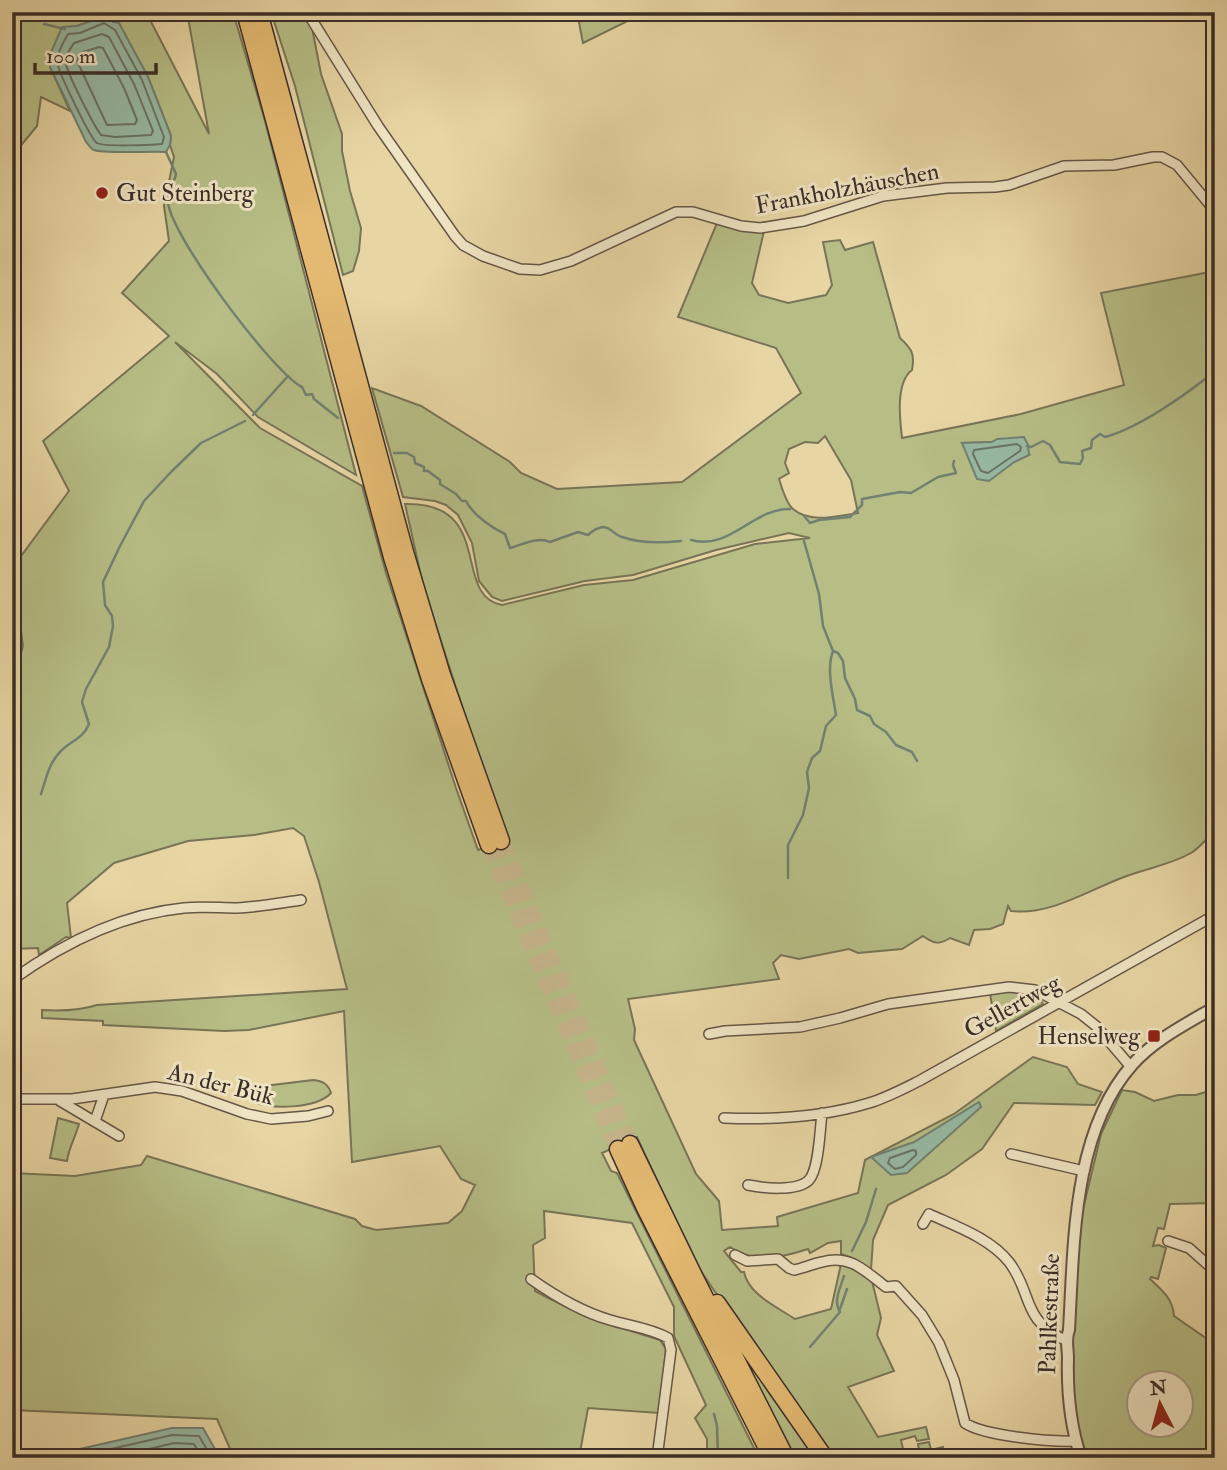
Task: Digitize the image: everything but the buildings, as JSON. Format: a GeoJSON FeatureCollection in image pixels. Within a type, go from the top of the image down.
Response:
{"type":"FeatureCollection","features":[{"type":"Feature","properties":{"kind":"highway"},"geometry":{"type":"LineString","coordinates":[[245,12],[320,262]]}},
{"type":"Feature","properties":{"kind":"highway"},"geometry":{"type":"LineString","coordinates":[[259,12],[320,262],[430,679],[495,843]]}},
{"type":"Feature","properties":{"kind":"highway"},"geometry":{"type":"LineString","coordinates":[[772,1458],[645,1208],[624,1146],[693,1274],[786,1458]]}},
{"type":"Feature","properties":{"kind":"highway"},"geometry":{"type":"LineString","coordinates":[[693,1274],[825,1458]]}},
{"type":"Feature","properties":{"kind":"street","name":"Frankholzhäuschen"},"geometry":{"type":"LineString","coordinates":[[307,12],[378,126],[455,236],[471,250],[520,269],[540,270],[571,261],[676,212],[693,212],[741,226],[760,228],[804,221],[883,196],[947,188],[1009,185],[1064,166],[1114,165],[1153,157],[1162,157],[1177,165],[1215,211]]}},
{"type":"Feature","properties":{"kind":"street"},"geometry":{"type":"LineString","coordinates":[[12,980],[35,963],[80,940],[141,916],[184,908],[256,907],[301,900]]}},
{"type":"Feature","properties":{"kind":"street","name":"Gellertweg"},"geometry":{"type":"LineString","coordinates":[[724,1118],[738,1121],[822,1113],[872,1103],[897,1092],[1215,915]]}},
{"type":"Feature","properties":{"kind":"street"},"geometry":{"type":"LineString","coordinates":[[709,1034],[800,1027],[888,1004],[1009,987],[1035,990],[1060,1002],[1096,1026],[1131,1066]]}},
{"type":"Feature","properties":{"kind":"street","name":"Pahlkestraße"},"geometry":{"type":"LineString","coordinates":[[1081,1458],[1067,1396],[1068,1350],[1065,1340],[1069,1330],[1074,1232],[1084,1171],[1103,1111],[1131,1066],[1177,1029],[1215,1007]]}},
{"type":"Feature","properties":{"kind":"street","name":"An der Bük"},"geometry":{"type":"LineString","coordinates":[[12,1099],[58,1100],[155,1087],[182,1091],[247,1114],[271,1119],[308,1116],[328,1111]]}},
{"type":"Feature","properties":{"kind":"street"},"geometry":{"type":"LineString","coordinates":[[94,1121],[104,1095]]}},
{"type":"Feature","properties":{"kind":"street","name":"An der Bük"},"geometry":{"type":"LineString","coordinates":[[58,1100],[119,1136]]}},
{"type":"Feature","properties":{"kind":"street"},"geometry":{"type":"LineString","coordinates":[[748,1185],[769,1189],[797,1186],[808,1181],[814,1170],[822,1113]]}},
{"type":"Feature","properties":{"kind":"street"},"geometry":{"type":"LineString","coordinates":[[1011,1154],[1084,1171]]}},
{"type":"Feature","properties":{"kind":"street"},"geometry":{"type":"LineString","coordinates":[[923,1224],[929,1214],[985,1242],[999,1252],[1017,1275],[1027,1304],[1035,1317],[1047,1329],[1065,1340]]}},
{"type":"Feature","properties":{"kind":"street"},"geometry":{"type":"LineString","coordinates":[[1168,1241],[1189,1248],[1215,1271]]}},
{"type":"Feature","properties":{"kind":"street"},"geometry":{"type":"LineString","coordinates":[[735,1255],[747,1261],[778,1259],[794,1270],[834,1259],[857,1264],[886,1287],[897,1286],[931,1329],[947,1359],[965,1423],[1031,1439],[1076,1441]]}},
{"type":"Feature","properties":{"kind":"street"},"geometry":{"type":"LineString","coordinates":[[531,1279],[553,1295],[607,1320],[659,1333],[668,1338],[671,1350],[657,1458]]}},
{"type":"Feature","properties":{"kind":"green space"},"geometry":{"type":"Polygon","coordinates":[[[12,12],[60,12],[61,16],[77,18],[96,14],[97,19],[62,28],[50,67],[70,111],[41,97],[37,126],[19,148],[12,126],[12,12]]]}},
{"type":"Feature","properties":{"kind":"green space"},"geometry":{"type":"Polygon","coordinates":[[[110,12],[146,12],[209,134],[187,12],[233,12],[265,121],[356,475],[258,417],[217,374],[175,342],[260,428],[362,486],[386,573],[478,850],[506,841],[424,589],[405,504],[433,507],[451,518],[462,533],[478,585],[487,598],[502,605],[584,585],[633,580],[755,544],[810,538],[789,533],[716,550],[633,575],[585,581],[502,601],[492,597],[479,581],[472,543],[458,515],[446,505],[435,501],[403,497],[372,388],[421,406],[510,462],[521,473],[557,489],[682,482],[801,393],[776,348],[678,317],[717,223],[752,232],[764,231],[752,283],[759,295],[788,303],[826,295],[832,285],[823,242],[840,240],[845,250],[873,242],[900,338],[913,356],[912,370],[901,392],[902,438],[1021,414],[1124,385],[1101,293],[1215,271],[1215,831],[1195,851],[1183,857],[1124,877],[1069,901],[1025,912],[1011,911],[1008,906],[1003,924],[990,929],[974,930],[969,945],[950,938],[936,943],[923,936],[902,949],[858,953],[849,949],[799,959],[781,955],[773,963],[779,979],[628,999],[635,1029],[634,1040],[696,1174],[719,1201],[722,1230],[778,1226],[777,1217],[858,1193],[865,1160],[954,1114],[1033,1057],[1067,1067],[1078,1084],[1102,1092],[1095,1105],[1014,1103],[982,1149],[946,1175],[888,1205],[873,1240],[871,1270],[855,1259],[841,1254],[841,1241],[828,1243],[810,1253],[808,1249],[768,1258],[749,1256],[730,1247],[724,1251],[741,1272],[744,1272],[757,1293],[795,1319],[831,1309],[841,1264],[845,1262],[871,1277],[881,1318],[877,1335],[894,1371],[848,1387],[878,1437],[926,1427],[929,1439],[917,1441],[915,1436],[901,1440],[905,1458],[828,1458],[694,1261],[637,1137],[602,1153],[611,1171],[617,1173],[759,1458],[707,1458],[707,1439],[695,1418],[706,1405],[674,1336],[674,1307],[632,1223],[544,1211],[545,1238],[533,1245],[535,1291],[596,1319],[660,1340],[666,1349],[659,1413],[588,1408],[579,1458],[234,1458],[217,1419],[12,1410],[12,1173],[75,1176],[141,1165],[147,1156],[355,1219],[362,1226],[376,1230],[448,1223],[462,1211],[475,1185],[461,1179],[440,1146],[352,1162],[344,1011],[249,1030],[224,1031],[103,1025],[103,1021],[42,1018],[42,1010],[347,989],[304,836],[293,828],[254,835],[188,841],[114,863],[67,903],[71,938],[66,937],[39,955],[38,948],[12,949],[12,688],[23,646],[13,567],[69,491],[43,441],[169,336],[122,293],[169,241],[164,206],[174,157],[170,145],[171,136],[148,77],[119,24],[113,22],[110,12]],[[825,436],[818,443],[805,442],[789,449],[785,463],[789,473],[779,479],[784,495],[793,509],[800,514],[816,518],[858,513],[851,480],[825,436]],[[992,442],[962,443],[989,480],[1029,455],[992,442]]]}},
{"type":"Feature","properties":{"kind":"green space"},"geometry":{"type":"Polygon","coordinates":[[[271,12],[309,12],[321,74],[342,134],[342,151],[350,191],[361,228],[359,251],[353,271],[343,275],[295,86],[271,12]]]}},
{"type":"Feature","properties":{"kind":"green space"},"geometry":{"type":"Polygon","coordinates":[[[577,12],[632,12],[632,19],[583,43],[577,12]]]}},
{"type":"Feature","properties":{"kind":"green space"},"geometry":{"type":"Polygon","coordinates":[[[1008,991],[1038,997],[1043,1004],[996,1031],[990,993],[1008,991]]]}},
{"type":"Feature","properties":{"kind":"green space"},"geometry":{"type":"Polygon","coordinates":[[[313,1080],[325,1083],[331,1093],[304,1105],[281,1107],[252,1101],[251,1094],[256,1087],[313,1080]]]}},
{"type":"Feature","properties":{"kind":"green space"},"geometry":{"type":"Polygon","coordinates":[[[1215,1089],[1215,1203],[1170,1204],[1164,1229],[1158,1228],[1153,1246],[1166,1248],[1158,1279],[1150,1279],[1169,1300],[1174,1316],[1210,1341],[1215,1357],[1213,1458],[1087,1458],[1074,1414],[1070,1385],[1080,1222],[1101,1134],[1122,1090],[1135,1092],[1154,1101],[1178,1095],[1196,1095],[1215,1089]]]}},
{"type":"Feature","properties":{"kind":"green space"},"geometry":{"type":"Polygon","coordinates":[[[58,1118],[79,1124],[67,1161],[50,1158],[58,1118]]]}},
{"type":"Feature","properties":{"kind":"green space"},"geometry":{"type":"Polygon","coordinates":[[[722,1316],[819,1458],[795,1458],[722,1316]]]}},
{"type":"Feature","properties":{"kind":"green space"},"geometry":{"type":"Polygon","coordinates":[[[929,1442],[931,1450],[943,1447],[945,1458],[927,1458],[925,1449],[919,1450],[918,1444],[929,1442]]]}},
{"type":"Feature","properties":{"kind":"water"},"geometry":{"type":"Polygon","coordinates":[[[60,12],[110,12],[113,22],[119,23],[148,77],[171,136],[166,152],[99,151],[86,142],[50,67],[52,50],[62,27],[77,26],[97,19],[95,14],[77,18],[61,16],[60,12]]]}},
{"type":"Feature","properties":{"kind":"water"},"geometry":{"type":"Polygon","coordinates":[[[1024,437],[1029,455],[1014,462],[989,481],[977,479],[962,443],[1024,437]]]}},
{"type":"Feature","properties":{"kind":"water"},"geometry":{"type":"Polygon","coordinates":[[[979,1102],[981,1107],[907,1173],[891,1175],[871,1157],[914,1142],[979,1102]]]}},
{"type":"Feature","properties":{"kind":"water"},"geometry":{"type":"Polygon","coordinates":[[[172,1428],[203,1428],[220,1458],[40,1458],[172,1428]]]}},
{"type":"Feature","properties":{"kind":"waterway"},"geometry":{"type":"LineString","coordinates":[[12,17],[21,12]]}},
{"type":"Feature","properties":{"kind":"waterway"},"geometry":{"type":"LineString","coordinates":[[12,20],[18,22]]}},
{"type":"Feature","properties":{"kind":"waterway"},"geometry":{"type":"LineString","coordinates":[[44,24],[65,29]]}},
{"type":"Feature","properties":{"kind":"waterway"},"geometry":{"type":"LineString","coordinates":[[166,152],[176,174],[168,200],[172,216],[202,269],[269,357],[302,387],[306,395],[312,394],[314,399],[338,418]]}},
{"type":"Feature","properties":{"kind":"waterway"},"geometry":{"type":"LineString","coordinates":[[1027,446],[1031,447],[1043,441],[1050,445],[1060,462],[1080,464],[1082,451],[1091,448],[1092,440],[1100,434],[1105,437],[1133,426],[1177,400],[1215,371]]}},
{"type":"Feature","properties":{"kind":"waterway"},"geometry":{"type":"LineString","coordinates":[[253,415],[288,376]]}},
{"type":"Feature","properties":{"kind":"waterway"},"geometry":{"type":"LineString","coordinates":[[41,794],[56,756],[80,737],[89,724],[82,702],[86,689],[109,647],[113,626],[112,616],[105,605],[103,582],[144,501],[201,443],[245,421]]}},
{"type":"Feature","properties":{"kind":"waterway"},"geometry":{"type":"LineString","coordinates":[[394,453],[407,453],[414,457],[415,463],[424,467],[424,471],[440,480],[440,484],[462,501],[466,501],[483,520],[505,534],[510,548],[535,540],[550,542],[578,532],[588,535],[603,527],[619,536],[636,540],[681,541]]}},
{"type":"Feature","properties":{"kind":"waterway"},"geometry":{"type":"LineString","coordinates":[[804,516],[810,523],[850,517],[862,505],[862,499],[900,492],[911,493],[938,477],[956,473],[954,461]]}},
{"type":"Feature","properties":{"kind":"waterway"},"geometry":{"type":"LineString","coordinates":[[691,540],[718,540],[764,515],[790,509]]}},
{"type":"Feature","properties":{"kind":"waterway"},"geometry":{"type":"LineString","coordinates":[[788,878],[788,845],[803,815],[809,788],[807,772],[812,758],[820,751],[826,726],[836,715],[830,674],[833,651],[823,626],[819,594],[804,541]]}},
{"type":"Feature","properties":{"kind":"waterway"},"geometry":{"type":"LineString","coordinates":[[833,651],[838,653],[843,661],[845,678],[857,710],[870,716],[874,724],[886,732],[896,745],[912,752],[917,761]]}},
{"type":"Feature","properties":{"kind":"waterway"},"geometry":{"type":"LineString","coordinates":[[852,1251],[866,1222],[876,1189]]}},
{"type":"Feature","properties":{"kind":"waterway"},"geometry":{"type":"LineString","coordinates":[[810,1347],[840,1312],[837,1299],[844,1276]]}},
{"type":"Feature","properties":{"kind":"waterway"},"geometry":{"type":"LineString","coordinates":[[840,1309],[847,1289]]}},
{"type":"Feature","properties":{"kind":"waterway"},"geometry":{"type":"LineString","coordinates":[[714,1414],[718,1458]]}},
{"type":"Feature","properties":{"kind":"tunnel"},"geometry":{"type":"LineString","coordinates":[[501,841],[630,1144]]}},
{"type":"Feature","properties":{"kind":"tunnel"},"geometry":{"type":"LineString","coordinates":[[489,845],[618,1149]]}},
{"type":"Feature","properties":{"kind":"place","name":"Gut Steinberg"},"geometry":{"type":"Point","coordinates":[102,193]}},
{"type":"Feature","properties":{"kind":"place","name":"Henselweg"},"geometry":{"type":"Point","coordinates":[1154,1036]}}]}
